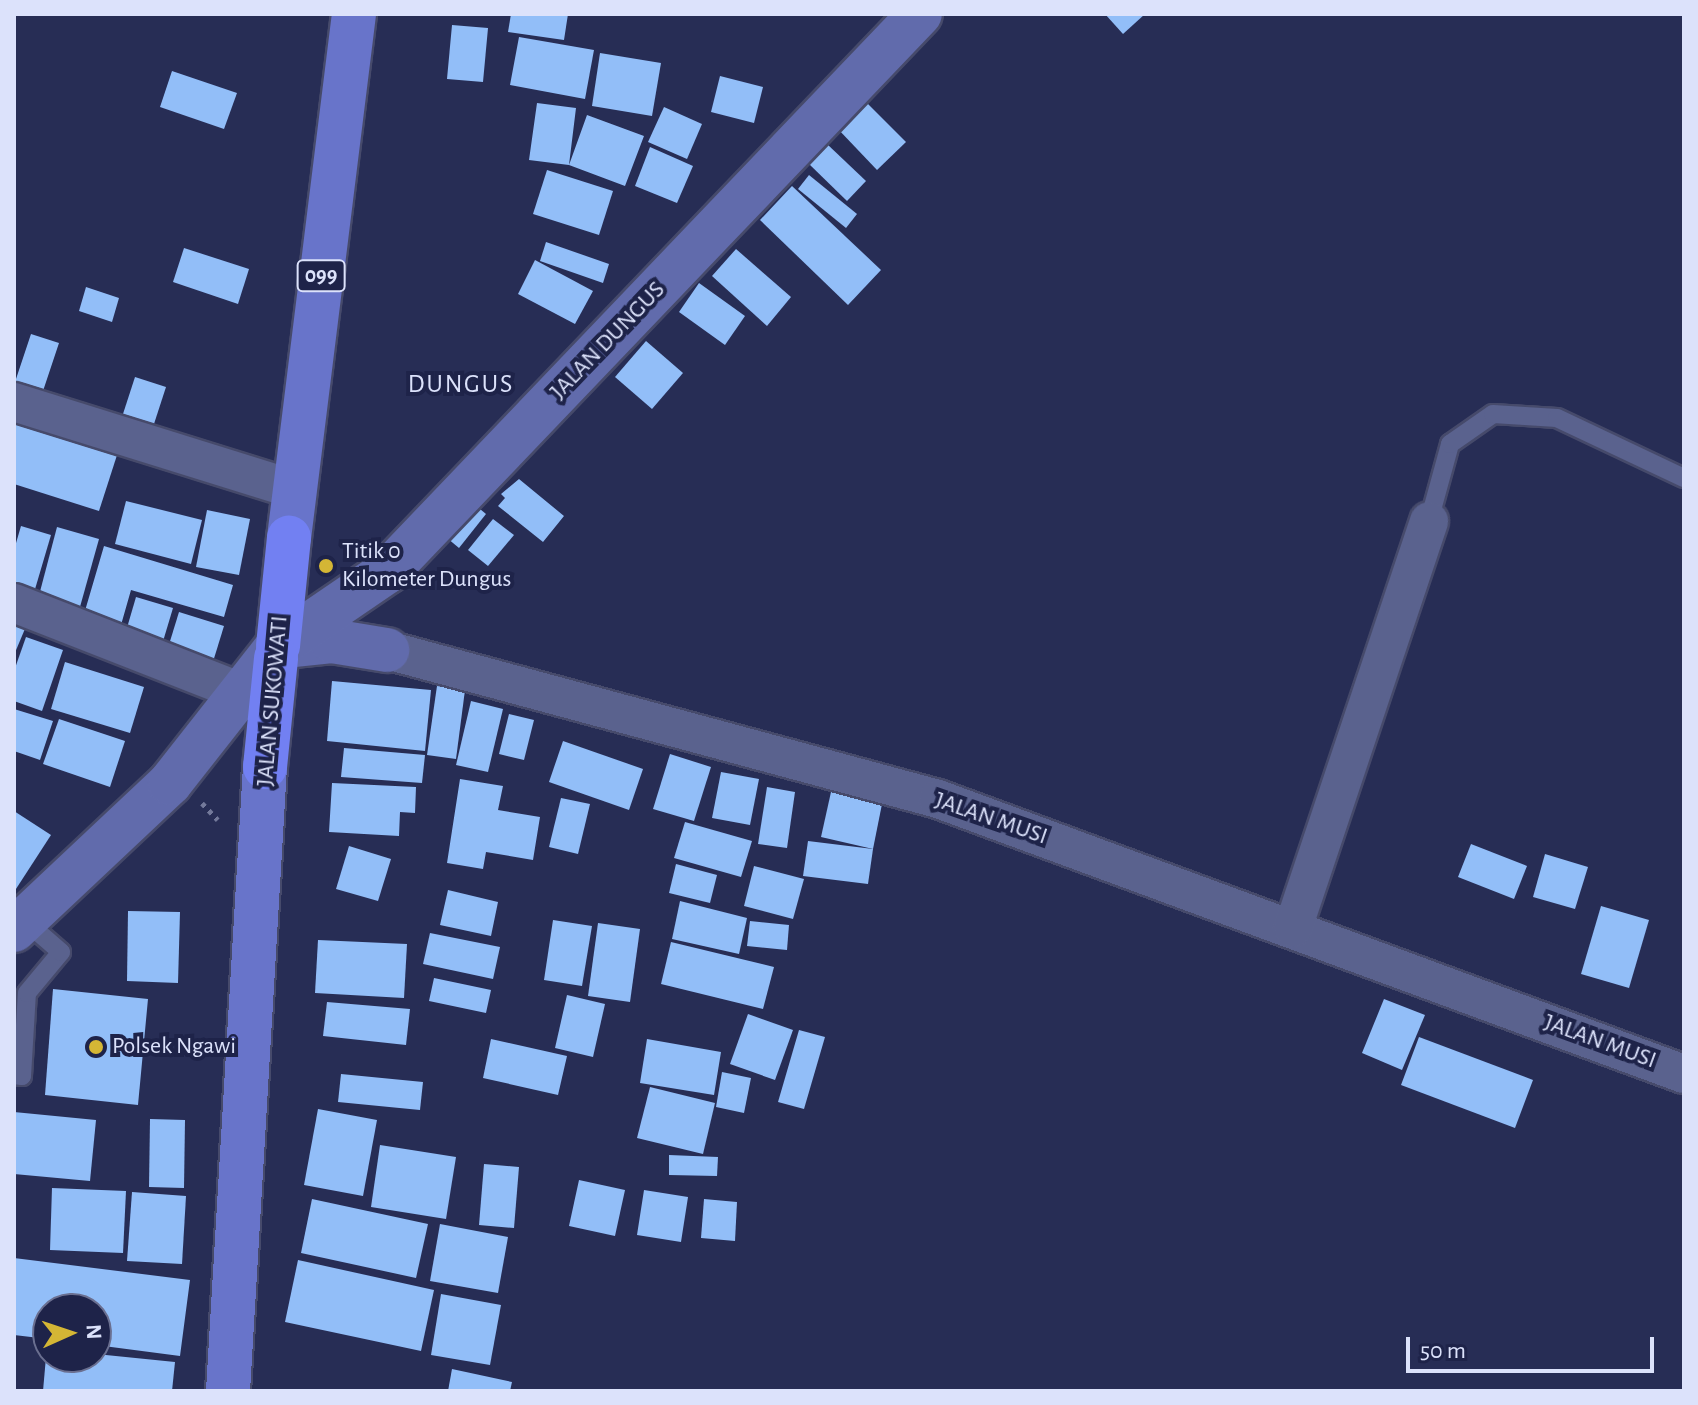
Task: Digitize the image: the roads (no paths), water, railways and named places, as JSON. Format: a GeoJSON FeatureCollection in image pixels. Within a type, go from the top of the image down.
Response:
{"type":"FeatureCollection","features":[{"type":"Feature","properties":{"kind":"highway","name":"JALAN SUKOWATI"},"geometry":{"type":"LineString","coordinates":[[265,767],[289,538]]}},
{"type":"Feature","properties":{"kind":"main road","name":"JALAN SUKOWATI"},"geometry":{"type":"LineString","coordinates":[[289,538],[354,14]]}},
{"type":"Feature","properties":{"kind":"main road","name":"JALAN SUKOWATI"},"geometry":{"type":"LineString","coordinates":[[228,1391],[265,767]]}},
{"type":"Feature","properties":{"kind":"street","name":"JALAN DUNGUS"},"geometry":{"type":"LineString","coordinates":[[19,925],[170,783],[241,692],[277,652],[388,571],[920,14]]}},
{"type":"Feature","properties":{"kind":"street"},"geometry":{"type":"LineString","coordinates":[[14,402],[294,489]]}},
{"type":"Feature","properties":{"kind":"street"},"geometry":{"type":"LineString","coordinates":[[1293,928],[1429,521]]}},
{"type":"Feature","properties":{"kind":"street"},"geometry":{"type":"LineString","coordinates":[[14,603],[241,692]]}},
{"type":"Feature","properties":{"kind":"street","name":"JALAN MUSI"},"geometry":{"type":"LineString","coordinates":[[277,652],[332,641],[387,650],[938,799],[1684,1074]]}},
{"type":"Feature","properties":{"kind":"lane"},"geometry":{"type":"LineString","coordinates":[[1429,521],[1450,444],[1493,414],[1557,418],[1684,478]]}},
{"type":"Feature","properties":{"kind":"lane"},"geometry":{"type":"LineString","coordinates":[[14,1075],[22,1076],[27,993],[61,952],[19,925]]}},
{"type":"Feature","properties":{"kind":"place","name":"Titik 0 Kilometer Dungus"},"geometry":{"type":"Point","coordinates":[326,566]}},
{"type":"Feature","properties":{"kind":"place","name":"Polsek Ngawi"},"geometry":{"type":"Point","coordinates":[96,1047]}},
{"type":"Feature","properties":{"kind":"district","name":"DUNGUS"},"geometry":{"type":"Point","coordinates":[461,385]}}]}
